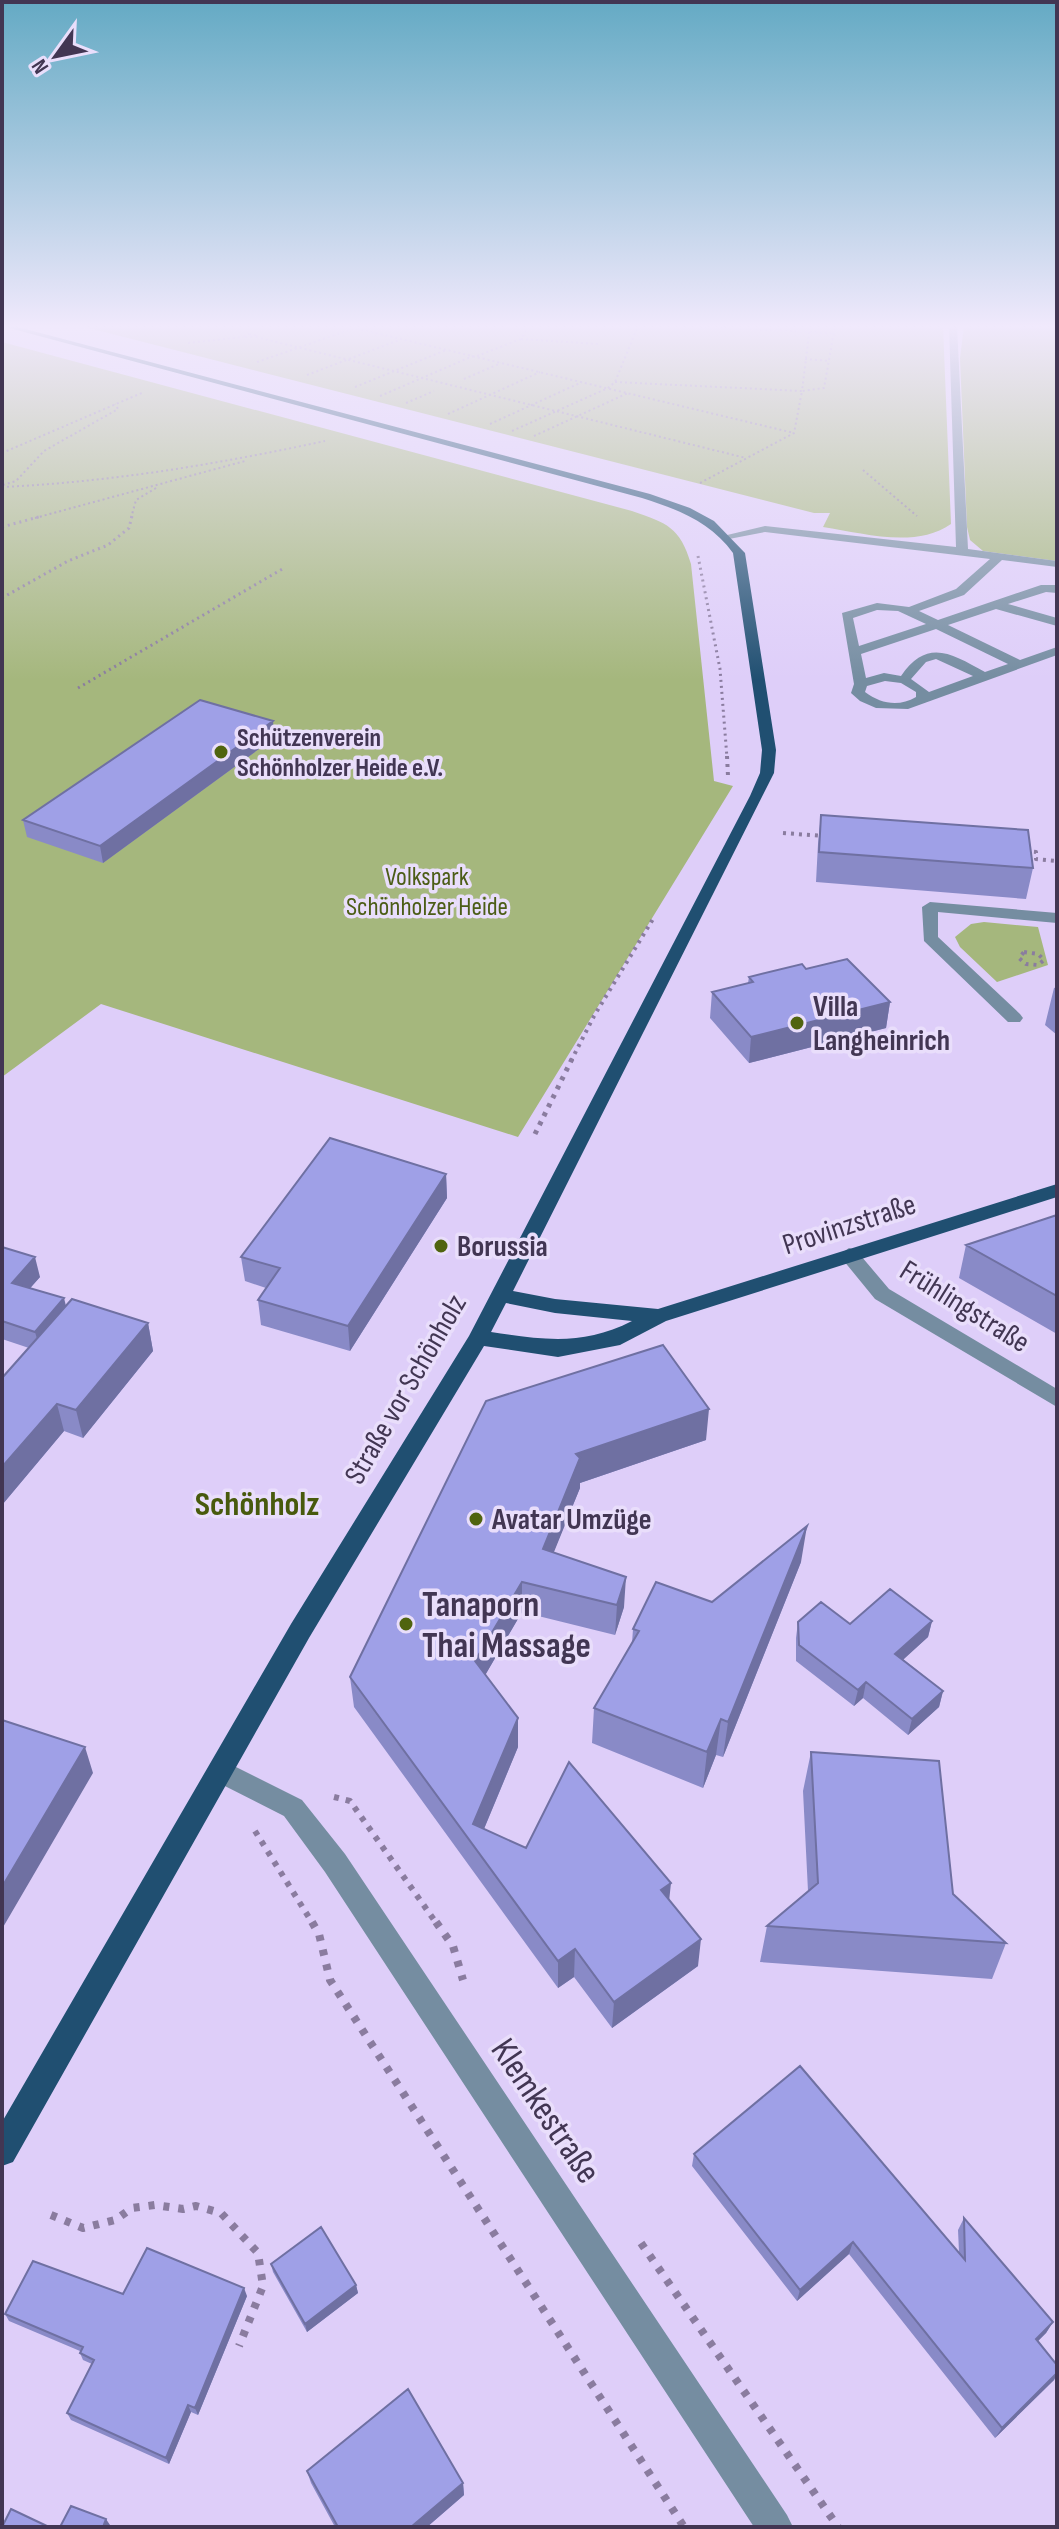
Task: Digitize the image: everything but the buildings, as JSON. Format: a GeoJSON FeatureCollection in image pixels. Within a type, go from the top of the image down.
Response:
{"type":"FeatureCollection","features":[{"type":"Feature","properties":{"kind":"main road"},"geometry":{"type":"LineString","coordinates":[[447,444],[669,503],[709,522],[729,536]]}},
{"type":"Feature","properties":{"kind":"main road","name":"Straße vor Schönholz"},"geometry":{"type":"LineString","coordinates":[[2,2151],[300,1631],[478,1338],[767,773],[769,750],[739,553],[729,536]]}},
{"type":"Feature","properties":{"kind":"main road","name":"Provinzstraße"},"geometry":{"type":"LineString","coordinates":[[478,1338],[558,1349],[613,1340],[659,1316],[1057,1190]]}},
{"type":"Feature","properties":{"kind":"main road","name":"Provinzstraße"},"geometry":{"type":"LineString","coordinates":[[499,1295],[555,1306],[659,1316]]}},
{"type":"Feature","properties":{"kind":"street"},"geometry":{"type":"LineString","coordinates":[[958,444],[962,550]]}},
{"type":"Feature","properties":{"kind":"street"},"geometry":{"type":"LineString","coordinates":[[729,536],[765,529],[962,550],[1057,564]]}},
{"type":"Feature","properties":{"kind":"street"},"geometry":{"type":"LineString","coordinates":[[909,611],[960,592],[1000,556]]}},
{"type":"Feature","properties":{"kind":"street"},"geometry":{"type":"LineString","coordinates":[[855,652],[1045,588],[1057,589]]}},
{"type":"Feature","properties":{"kind":"street"},"geometry":{"type":"LineString","coordinates":[[955,633],[1057,598]]}},
{"type":"Feature","properties":{"kind":"street"},"geometry":{"type":"LineString","coordinates":[[1019,664],[894,605],[879,605],[846,616],[861,684],[858,693],[879,705],[901,707],[1057,651]]}},
{"type":"Feature","properties":{"kind":"street"},"geometry":{"type":"LineString","coordinates":[[997,605],[1057,622]]}},
{"type":"Feature","properties":{"kind":"street"},"geometry":{"type":"LineString","coordinates":[[904,680],[921,659],[929,656],[942,657],[984,677]]}},
{"type":"Feature","properties":{"kind":"street"},"geometry":{"type":"LineString","coordinates":[[861,684],[884,677],[904,680],[922,690],[923,698]]}},
{"type":"Feature","properties":{"kind":"street"},"geometry":{"type":"LineString","coordinates":[[1014,1018],[930,938],[930,907],[1057,918]]}},
{"type":"Feature","properties":{"kind":"street","name":"Frühlingstraße"},"geometry":{"type":"LineString","coordinates":[[849,1255],[882,1294],[1057,1399]]}},
{"type":"Feature","properties":{"kind":"street","name":"Klemkestraße"},"geometry":{"type":"LineString","coordinates":[[220,1771],[293,1808],[335,1863],[775,2527]]}},
{"type":"Feature","properties":{"kind":"path"},"geometry":{"type":"LineString","coordinates":[[2,453],[23,444]]}},
{"type":"Feature","properties":{"kind":"path"},"geometry":{"type":"LineString","coordinates":[[2,486],[16,481],[44,451],[56,444]]}},
{"type":"Feature","properties":{"kind":"path"},"geometry":{"type":"LineString","coordinates":[[2,527],[313,444]]}},
{"type":"Feature","properties":{"kind":"path"},"geometry":{"type":"LineString","coordinates":[[690,444],[746,458]]}},
{"type":"Feature","properties":{"kind":"path"},"geometry":{"type":"LineString","coordinates":[[699,483],[773,444]]}},
{"type":"Feature","properties":{"kind":"path"},"geometry":{"type":"LineString","coordinates":[[2,486],[77,485],[273,453]]}},
{"type":"Feature","properties":{"kind":"path"},"geometry":{"type":"LineString","coordinates":[[863,470],[962,550]]}},
{"type":"Feature","properties":{"kind":"path"},"geometry":{"type":"LineString","coordinates":[[2,598],[68,561],[108,545],[129,528],[136,500],[164,483]]}},
{"type":"Feature","properties":{"kind":"path"},"geometry":{"type":"LineString","coordinates":[[698,556],[720,669],[728,781]]}},
{"type":"Feature","properties":{"kind":"path"},"geometry":{"type":"LineString","coordinates":[[78,688],[284,568]]}},
{"type":"Feature","properties":{"kind":"path"},"geometry":{"type":"LineString","coordinates":[[783,833],[834,837]]}},
{"type":"Feature","properties":{"kind":"path"},"geometry":{"type":"LineString","coordinates":[[1020,850],[1036,852],[1036,859],[1057,861]]}},
{"type":"Feature","properties":{"kind":"path"},"geometry":{"type":"LineString","coordinates":[[535,1134],[594,1016],[658,910]]}},
{"type":"Feature","properties":{"kind":"path"},"geometry":{"type":"LineString","coordinates":[[1024,952],[1031,952],[1044,960],[1034,965],[1026,964],[1019,958],[1024,952]]}},
{"type":"Feature","properties":{"kind":"path"},"geometry":{"type":"LineString","coordinates":[[350,1801],[453,1946],[467,1993]]}},
{"type":"Feature","properties":{"kind":"path"},"geometry":{"type":"LineString","coordinates":[[295,1899],[319,1934],[330,1980],[684,2527]]}},
{"type":"Feature","properties":{"kind":"path"},"geometry":{"type":"LineString","coordinates":[[51,2215],[83,2228],[115,2220],[132,2208],[155,2205],[183,2209],[196,2206],[221,2213],[258,2253],[263,2286],[239,2346]]}},
{"type":"Feature","properties":{"kind":"path"},"geometry":{"type":"LineString","coordinates":[[639,2240],[838,2527]]}},
{"type":"Feature","properties":{"kind":"green space","name":"Volkspark Schönholzer Heide"},"geometry":{"type":"Polygon","coordinates":[[[2,444],[382,444],[632,511],[663,523],[677,534],[691,564],[714,781],[733,786],[518,1137],[101,1004],[2,1077],[2,444]]]}},
{"type":"Feature","properties":{"kind":"green space"},"geometry":{"type":"Polygon","coordinates":[[[544,444],[948,444],[951,524],[937,532],[905,538],[872,535],[823,527],[830,513],[814,513],[544,444]]]}},
{"type":"Feature","properties":{"kind":"green space"},"geometry":{"type":"Polygon","coordinates":[[[964,444],[1057,444],[1057,561],[983,551],[970,540],[964,444]]]}},
{"type":"Feature","properties":{"kind":"green space"},"geometry":{"type":"Polygon","coordinates":[[[984,922],[1038,927],[1048,965],[997,982],[960,947],[955,937],[971,924],[984,922]]]}},
{"type":"Feature","properties":{"kind":"place","name":"Schützenverein Schönholzer Heide e.V."},"geometry":{"type":"Point","coordinates":[221,752]}},
{"type":"Feature","properties":{"kind":"place","name":"Villa Langheinrich"},"geometry":{"type":"Point","coordinates":[797,1023]}},
{"type":"Feature","properties":{"kind":"place","name":"Borussia"},"geometry":{"type":"Point","coordinates":[441,1246]}},
{"type":"Feature","properties":{"kind":"place","name":"Avatar Umzüge"},"geometry":{"type":"Point","coordinates":[476,1519]}},
{"type":"Feature","properties":{"kind":"place","name":"Tanaporn Thai Massage"},"geometry":{"type":"Point","coordinates":[406,1624]}},
{"type":"Feature","properties":{"kind":"district","name":"Schönholz"},"geometry":{"type":"Point","coordinates":[257,1503]}}]}
